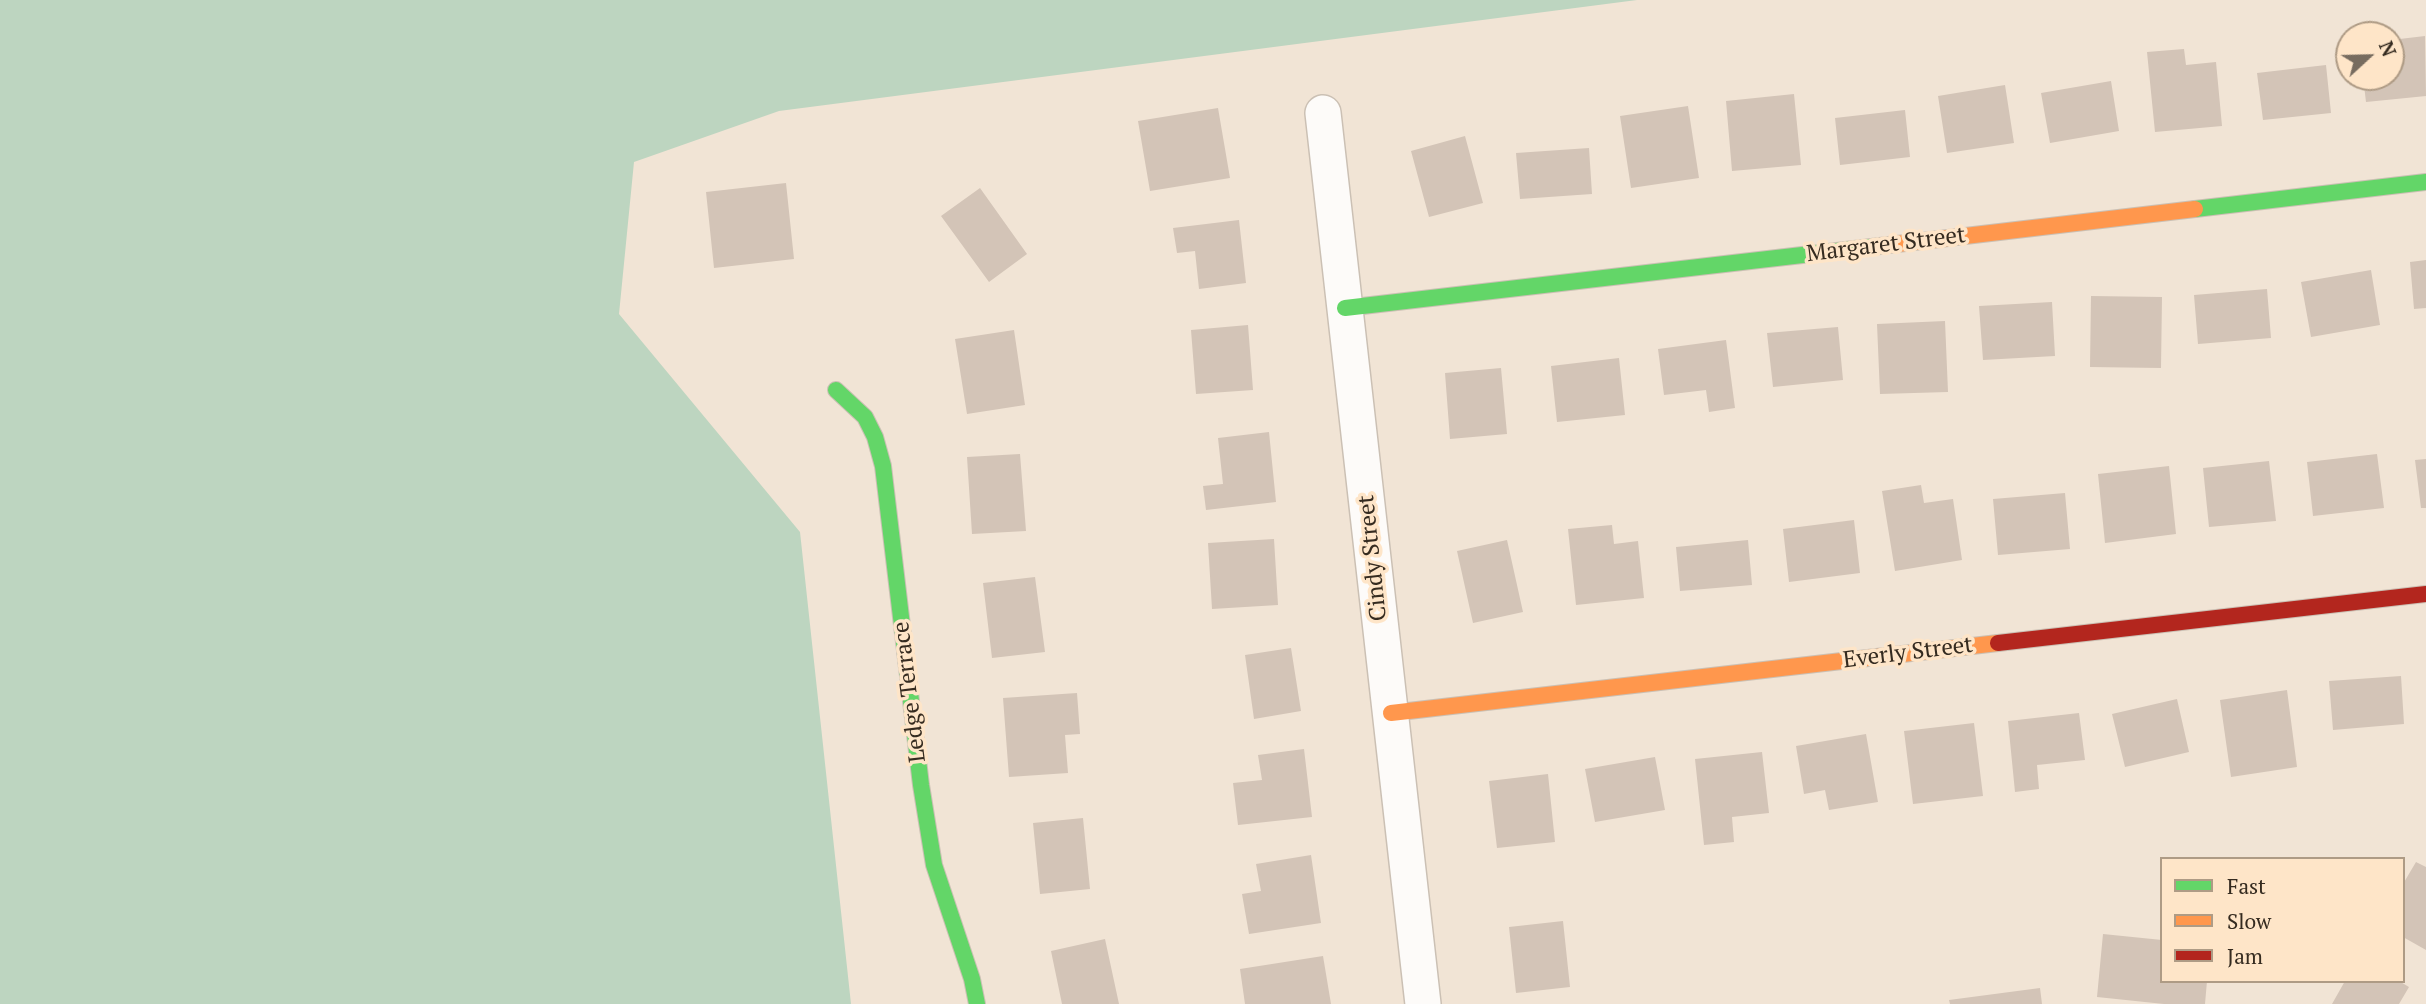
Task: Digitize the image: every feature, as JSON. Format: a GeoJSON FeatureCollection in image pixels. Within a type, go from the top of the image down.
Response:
{"type":"FeatureCollection","features":[{"type":"Feature","properties":{"kind":"street","name":"Cindy Street"},"geometry":{"type":"LineString","coordinates":[[1323,113],[1423,1004]]}},
{"type":"Feature","properties":{"kind":"street","name":"Margaret Street"},"geometry":{"type":"LineString","coordinates":[[1345,308],[2426,182]]}},
{"type":"Feature","properties":{"kind":"street","name":"Ledge Terrace"},"geometry":{"type":"LineString","coordinates":[[836,390],[865,417],[876,437],[883,466],[919,772],[934,865],[972,979],[977,1004]]}},
{"type":"Feature","properties":{"kind":"street","name":"Everly Street"},"geometry":{"type":"LineString","coordinates":[[1391,713],[2426,594]]}},
{"type":"Feature","properties":{"kind":"green space"},"geometry":{"type":"Polygon","coordinates":[[[0,0],[1637,0],[779,111],[634,162],[619,314],[800,532],[851,1004],[0,1004],[0,0]]]}},
{"type":"Feature","properties":{"kind":"building"},"geometry":{"type":"Polygon","coordinates":[[[2425,36],[2426,96],[2366,102],[2365,91],[2405,91],[2405,38],[2425,36]]]}},
{"type":"Feature","properties":{"kind":"building"},"geometry":{"type":"Polygon","coordinates":[[[2184,49],[2186,65],[2216,62],[2222,126],[2155,132],[2147,52],[2184,49]]]}},
{"type":"Feature","properties":{"kind":"building"},"geometry":{"type":"Polygon","coordinates":[[[2326,65],[2331,113],[2263,120],[2257,73],[2326,65]]]}},
{"type":"Feature","properties":{"kind":"building"},"geometry":{"type":"Polygon","coordinates":[[[2111,81],[2119,131],[2050,143],[2041,93],[2111,81]]]}},
{"type":"Feature","properties":{"kind":"building"},"geometry":{"type":"Polygon","coordinates":[[[2005,85],[2014,143],[1947,153],[1938,96],[2005,85]]]}},
{"type":"Feature","properties":{"kind":"building"},"geometry":{"type":"Polygon","coordinates":[[[1794,94],[1801,165],[1732,171],[1726,101],[1794,94]]]}},
{"type":"Feature","properties":{"kind":"building"},"geometry":{"type":"Polygon","coordinates":[[[1688,106],[1699,178],[1631,188],[1620,116],[1688,106]]]}},
{"type":"Feature","properties":{"kind":"building"},"geometry":{"type":"Polygon","coordinates":[[[1218,108],[1230,178],[1150,191],[1138,121],[1218,108]]]}},
{"type":"Feature","properties":{"kind":"building"},"geometry":{"type":"Polygon","coordinates":[[[1905,110],[1910,157],[1840,165],[1835,118],[1905,110]]]}},
{"type":"Feature","properties":{"kind":"building"},"geometry":{"type":"Polygon","coordinates":[[[1465,136],[1483,203],[1429,217],[1411,151],[1465,136]]]}},
{"type":"Feature","properties":{"kind":"building"},"geometry":{"type":"Polygon","coordinates":[[[1589,148],[1592,194],[1520,199],[1516,153],[1589,148]]]}},
{"type":"Feature","properties":{"kind":"building"},"geometry":{"type":"Polygon","coordinates":[[[786,183],[794,259],[714,268],[706,192],[786,183]]]}},
{"type":"Feature","properties":{"kind":"building"},"geometry":{"type":"Polygon","coordinates":[[[980,188],[1027,254],[989,282],[941,216],[980,188]]]}},
{"type":"Feature","properties":{"kind":"building"},"geometry":{"type":"Polygon","coordinates":[[[1239,220],[1246,283],[1199,289],[1195,251],[1177,253],[1173,228],[1239,220]]]}},
{"type":"Feature","properties":{"kind":"building"},"geometry":{"type":"Polygon","coordinates":[[[2426,260],[2426,308],[2414,309],[2410,262],[2426,260]]]}},
{"type":"Feature","properties":{"kind":"building"},"geometry":{"type":"Polygon","coordinates":[[[2371,270],[2380,325],[2311,337],[2301,282],[2371,270]]]}},
{"type":"Feature","properties":{"kind":"building"},"geometry":{"type":"Polygon","coordinates":[[[2267,289],[2271,338],[2198,344],[2194,295],[2267,289]]]}},
{"type":"Feature","properties":{"kind":"building"},"geometry":{"type":"Polygon","coordinates":[[[2091,296],[2162,297],[2161,368],[2090,367],[2091,296]]]}},
{"type":"Feature","properties":{"kind":"building"},"geometry":{"type":"Polygon","coordinates":[[[2052,302],[2055,356],[1983,360],[1979,306],[2052,302]]]}},
{"type":"Feature","properties":{"kind":"building"},"geometry":{"type":"Polygon","coordinates":[[[1945,321],[1948,392],[1880,394],[1877,324],[1945,321]]]}},
{"type":"Feature","properties":{"kind":"building"},"geometry":{"type":"Polygon","coordinates":[[[1248,325],[1253,390],[1196,394],[1191,330],[1248,325]]]}},
{"type":"Feature","properties":{"kind":"building"},"geometry":{"type":"Polygon","coordinates":[[[1838,327],[1843,380],[1773,387],[1767,333],[1838,327]]]}},
{"type":"Feature","properties":{"kind":"building"},"geometry":{"type":"Polygon","coordinates":[[[1014,330],[1025,405],[967,414],[955,339],[1014,330]]]}},
{"type":"Feature","properties":{"kind":"building"},"geometry":{"type":"Polygon","coordinates":[[[1726,340],[1735,408],[1709,412],[1706,390],[1664,395],[1658,349],[1726,340]]]}},
{"type":"Feature","properties":{"kind":"building"},"geometry":{"type":"Polygon","coordinates":[[[1619,358],[1625,415],[1557,422],[1551,366],[1619,358]]]}},
{"type":"Feature","properties":{"kind":"building"},"geometry":{"type":"Polygon","coordinates":[[[1501,368],[1507,434],[1450,439],[1445,373],[1501,368]]]}},
{"type":"Feature","properties":{"kind":"building"},"geometry":{"type":"Polygon","coordinates":[[[1269,432],[1276,502],[1206,510],[1203,486],[1223,484],[1218,438],[1269,432]]]}},
{"type":"Feature","properties":{"kind":"building"},"geometry":{"type":"Polygon","coordinates":[[[1020,454],[1026,531],[972,534],[967,457],[1020,454]]]}},
{"type":"Feature","properties":{"kind":"building"},"geometry":{"type":"Polygon","coordinates":[[[2377,454],[2384,508],[2313,516],[2307,462],[2377,454]]]}},
{"type":"Feature","properties":{"kind":"building"},"geometry":{"type":"Polygon","coordinates":[[[2426,459],[2426,508],[2421,508],[2415,460],[2426,459]]]}},
{"type":"Feature","properties":{"kind":"building"},"geometry":{"type":"Polygon","coordinates":[[[2269,461],[2276,521],[2209,527],[2203,468],[2269,461]]]}},
{"type":"Feature","properties":{"kind":"building"},"geometry":{"type":"Polygon","coordinates":[[[2169,466],[2176,534],[2105,543],[2098,474],[2169,466]]]}},
{"type":"Feature","properties":{"kind":"building"},"geometry":{"type":"Polygon","coordinates":[[[1921,485],[1924,503],[1953,499],[1962,560],[1895,571],[1882,491],[1921,485]]]}},
{"type":"Feature","properties":{"kind":"building"},"geometry":{"type":"Polygon","coordinates":[[[2065,493],[2070,549],[1998,555],[1993,499],[2065,493]]]}},
{"type":"Feature","properties":{"kind":"building"},"geometry":{"type":"Polygon","coordinates":[[[1854,520],[1860,573],[1789,582],[1783,529],[1854,520]]]}},
{"type":"Feature","properties":{"kind":"building"},"geometry":{"type":"Polygon","coordinates":[[[1612,525],[1614,544],[1638,541],[1644,598],[1576,605],[1568,529],[1612,525]]]}},
{"type":"Feature","properties":{"kind":"building"},"geometry":{"type":"Polygon","coordinates":[[[1274,539],[1278,605],[1212,609],[1208,543],[1274,539]]]}},
{"type":"Feature","properties":{"kind":"building"},"geometry":{"type":"Polygon","coordinates":[[[1507,540],[1523,612],[1473,623],[1457,551],[1507,540]]]}},
{"type":"Feature","properties":{"kind":"building"},"geometry":{"type":"Polygon","coordinates":[[[1748,540],[1752,585],[1680,591],[1676,547],[1748,540]]]}},
{"type":"Feature","properties":{"kind":"building"},"geometry":{"type":"Polygon","coordinates":[[[1035,577],[1045,652],[992,658],[983,583],[1035,577]]]}},
{"type":"Feature","properties":{"kind":"building"},"geometry":{"type":"Polygon","coordinates":[[[1291,648],[1301,711],[1254,719],[1245,655],[1291,648]]]}},
{"type":"Feature","properties":{"kind":"building"},"geometry":{"type":"Polygon","coordinates":[[[2401,676],[2404,724],[2333,730],[2329,681],[2401,676]]]}},
{"type":"Feature","properties":{"kind":"building"},"geometry":{"type":"Polygon","coordinates":[[[2287,690],[2297,767],[2231,777],[2220,700],[2287,690]]]}},
{"type":"Feature","properties":{"kind":"building"},"geometry":{"type":"Polygon","coordinates":[[[1077,693],[1080,734],[1065,735],[1068,773],[1009,777],[1003,698],[1077,693]]]}},
{"type":"Feature","properties":{"kind":"building"},"geometry":{"type":"Polygon","coordinates":[[[2177,699],[2189,752],[2125,767],[2112,714],[2177,699]]]}},
{"type":"Feature","properties":{"kind":"building"},"geometry":{"type":"Polygon","coordinates":[[[2079,713],[2085,760],[2037,765],[2039,789],[2015,792],[2008,721],[2079,713]]]}},
{"type":"Feature","properties":{"kind":"building"},"geometry":{"type":"Polygon","coordinates":[[[1974,723],[1983,796],[1913,804],[1904,731],[1974,723]]]}},
{"type":"Feature","properties":{"kind":"building"},"geometry":{"type":"Polygon","coordinates":[[[1866,734],[1878,802],[1829,810],[1825,790],[1804,794],[1796,746],[1866,734]]]}},
{"type":"Feature","properties":{"kind":"building"},"geometry":{"type":"Polygon","coordinates":[[[1304,749],[1312,817],[1238,825],[1233,783],[1262,780],[1258,755],[1304,749]]]}},
{"type":"Feature","properties":{"kind":"building"},"geometry":{"type":"Polygon","coordinates":[[[1762,752],[1769,813],[1732,817],[1734,842],[1704,845],[1695,759],[1762,752]]]}},
{"type":"Feature","properties":{"kind":"building"},"geometry":{"type":"Polygon","coordinates":[[[1655,757],[1665,810],[1595,822],[1585,769],[1655,757]]]}},
{"type":"Feature","properties":{"kind":"building"},"geometry":{"type":"Polygon","coordinates":[[[1548,774],[1555,842],[1497,848],[1489,781],[1548,774]]]}},
{"type":"Feature","properties":{"kind":"building"},"geometry":{"type":"Polygon","coordinates":[[[1083,818],[1090,889],[1040,894],[1033,823],[1083,818]]]}},
{"type":"Feature","properties":{"kind":"building"},"geometry":{"type":"Polygon","coordinates":[[[1311,855],[1321,923],[1249,934],[1242,894],[1261,891],[1256,864],[1311,855]]]}},
{"type":"Feature","properties":{"kind":"building"},"geometry":{"type":"Polygon","coordinates":[[[2416,862],[2426,867],[2426,950],[2405,938],[2405,881],[2416,862]]]}},
{"type":"Feature","properties":{"kind":"building"},"geometry":{"type":"Polygon","coordinates":[[[1563,921],[1570,987],[1516,993],[1509,927],[1563,921]]]}},
{"type":"Feature","properties":{"kind":"building"},"geometry":{"type":"Polygon","coordinates":[[[2103,934],[2160,940],[2160,983],[2207,983],[2205,1004],[2164,1004],[2097,997],[2103,934]]]}},
{"type":"Feature","properties":{"kind":"building"},"geometry":{"type":"Polygon","coordinates":[[[1105,939],[1119,1004],[1062,1004],[1051,951],[1105,939]]]}},
{"type":"Feature","properties":{"kind":"building"},"geometry":{"type":"Polygon","coordinates":[[[1323,956],[1331,1004],[1245,1004],[1240,969],[1323,956]]]}},
{"type":"Feature","properties":{"kind":"building"},"geometry":{"type":"Polygon","coordinates":[[[2344,983],[2402,983],[2409,987],[2399,1004],[2332,1004],[2344,983]]]}},
{"type":"Feature","properties":{"kind":"building"},"geometry":{"type":"Polygon","coordinates":[[[2040,988],[2042,1004],[1950,1004],[1949,1000],[2040,988]]]}},
{"type":"Feature","properties":{"kind":"traffic: fast"},"geometry":{"type":"LineString","coordinates":[[2195,209],[2426,182]]}},
{"type":"Feature","properties":{"kind":"traffic: fast"},"geometry":{"type":"LineString","coordinates":[[1345,308],[1880,246]]}},
{"type":"Feature","properties":{"kind":"traffic: fast"},"geometry":{"type":"LineString","coordinates":[[836,390],[865,417],[875,437],[883,466],[921,785],[934,865],[972,979],[977,1004]]}},
{"type":"Feature","properties":{"kind":"traffic: slow"},"geometry":{"type":"LineString","coordinates":[[1880,246],[2195,209]]}},
{"type":"Feature","properties":{"kind":"traffic: slow"},"geometry":{"type":"LineString","coordinates":[[1391,713],[1998,643]]}},
{"type":"Feature","properties":{"kind":"traffic: jam"},"geometry":{"type":"LineString","coordinates":[[1998,643],[2426,594]]}}]}
